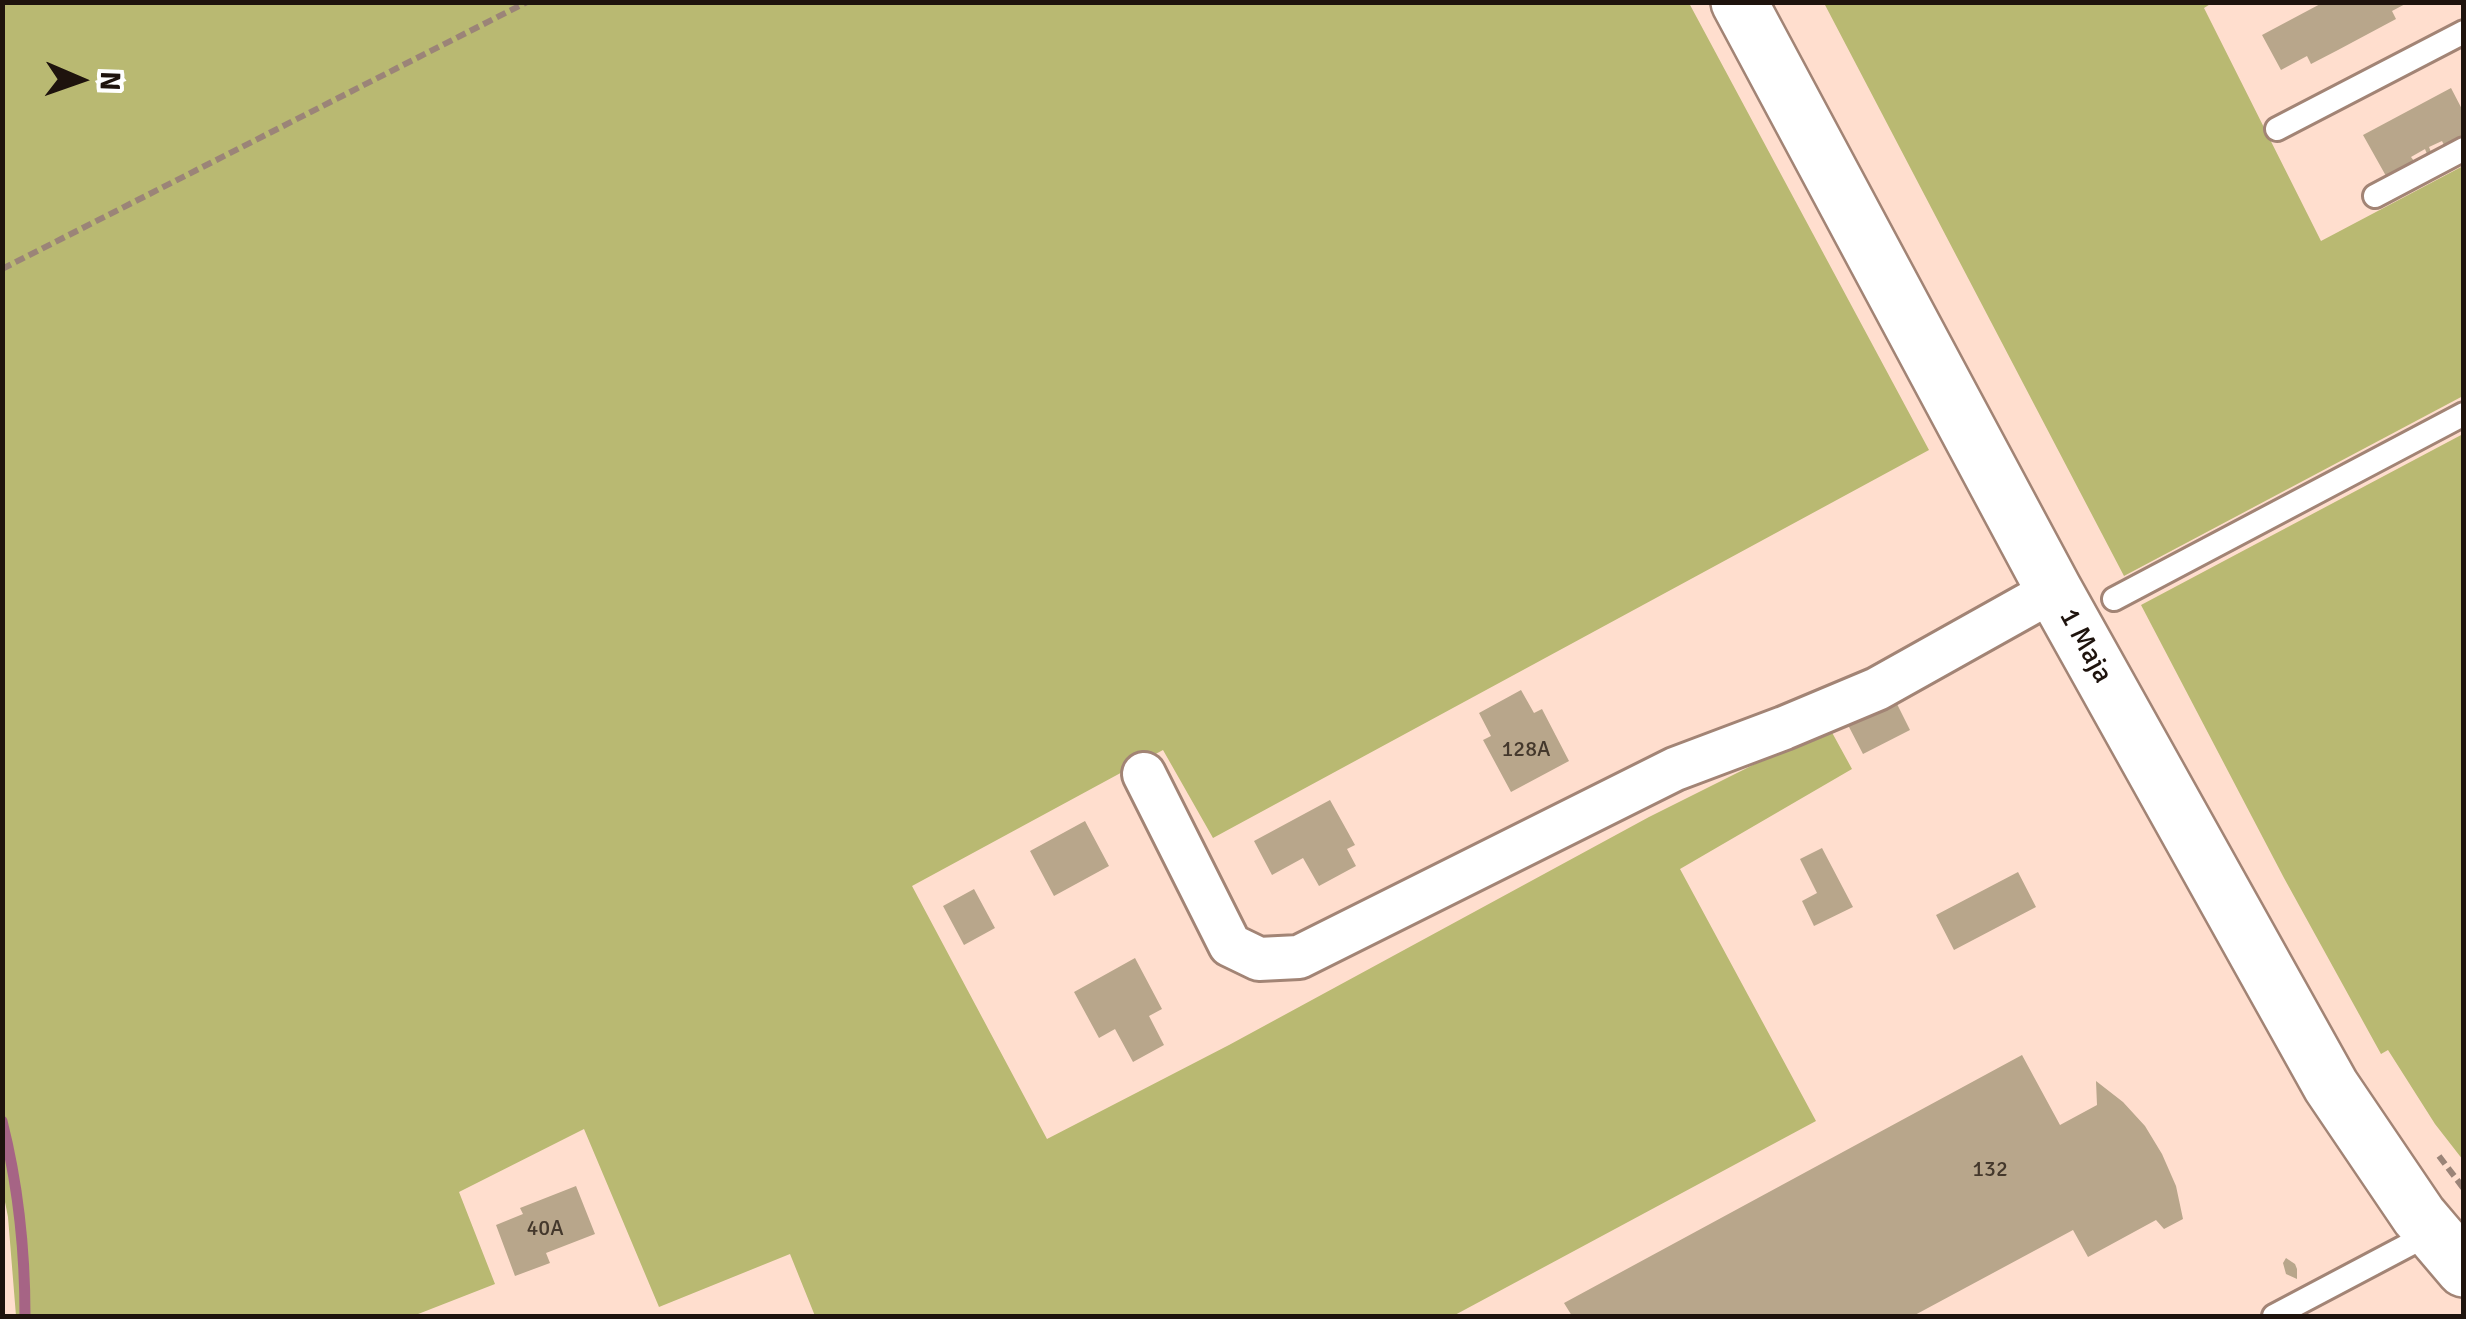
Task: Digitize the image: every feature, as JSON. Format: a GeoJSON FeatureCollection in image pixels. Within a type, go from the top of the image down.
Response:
{"type":"FeatureCollection","features":[{"type":"Feature","properties":{"kind":"main road","name":"1 Maja"},"geometry":{"type":"LineString","coordinates":[[1739,2],[2054,590],[2331,1086],[2420,1216],[2448,1250]]}},
{"type":"Feature","properties":{"kind":"street"},"geometry":{"type":"LineString","coordinates":[[1144,774],[1230,945],[1258,959],[1298,957],[1675,769],[1877,689],[2054,590]]}},
{"type":"Feature","properties":{"kind":"lane"},"geometry":{"type":"LineString","coordinates":[[2277,129],[2464,32]]}},
{"type":"Feature","properties":{"kind":"lane"},"geometry":{"type":"LineString","coordinates":[[2375,196],[2464,149]]}},
{"type":"Feature","properties":{"kind":"lane"},"geometry":{"type":"LineString","coordinates":[[2114,598],[2464,414]]}},
{"type":"Feature","properties":{"kind":"lane"},"geometry":{"type":"LineString","coordinates":[[2274,1316],[2448,1250]]}},
{"type":"Feature","properties":{"kind":"path"},"geometry":{"type":"LineString","coordinates":[[2,269],[528,2]]}},
{"type":"Feature","properties":{"kind":"shaded area"},"geometry":{"type":"Polygon","coordinates":[[[2,3],[1689,3],[1929,450],[1213,838],[1163,750],[912,886],[1047,1139],[1649,817],[1829,727],[1852,769],[1680,869],[1816,1121],[1453,1316],[815,1316],[790,1254],[659,1307],[584,1129],[459,1192],[495,1284],[413,1316],[16,1316],[2,1187],[2,3]]]}},
{"type":"Feature","properties":{"kind":"shaded area"},"geometry":{"type":"Polygon","coordinates":[[[1824,3],[2212,3],[2204,8],[2321,241],[2463,166],[2463,396],[2124,576],[1824,3]]]}},
{"type":"Feature","properties":{"kind":"shaded area"},"geometry":{"type":"Polygon","coordinates":[[[2463,434],[2463,1160],[2388,1050],[2381,1054],[2141,605],[2463,434]]]}},
{"type":"Feature","properties":{"kind":"building"},"geometry":{"type":"Polygon","coordinates":[[[2324,2],[2409,2],[2392,11],[2396,19],[2338,50],[2311,64],[2307,56],[2281,70],[2262,35],[2324,2]]]}},
{"type":"Feature","properties":{"kind":"building"},"geometry":{"type":"Polygon","coordinates":[[[2451,88],[2464,113],[2464,135],[2429,147],[2431,152],[2427,154],[2425,149],[2411,157],[2414,161],[2386,176],[2363,135],[2451,88]]]}},
{"type":"Feature","properties":{"kind":"building"},"geometry":{"type":"Polygon","coordinates":[[[1521,690],[1534,713],[1542,709],[1569,761],[1511,792],[1483,740],[1491,736],[1479,713],[1521,690]]]}},
{"type":"Feature","properties":{"kind":"building"},"geometry":{"type":"Polygon","coordinates":[[[1895,700],[1910,730],[1863,754],[1848,725],[1895,700]]]}},
{"type":"Feature","properties":{"kind":"building"},"geometry":{"type":"Polygon","coordinates":[[[1330,800],[1355,845],[1347,849],[1356,866],[1319,886],[1303,858],[1272,875],[1254,841],[1330,800]]]}},
{"type":"Feature","properties":{"kind":"building"},"geometry":{"type":"Polygon","coordinates":[[[1085,821],[1109,866],[1054,896],[1030,851],[1085,821]]]}},
{"type":"Feature","properties":{"kind":"building"},"geometry":{"type":"Polygon","coordinates":[[[1822,848],[1853,907],[1814,926],[1802,901],[1817,893],[1800,859],[1822,848]]]}},
{"type":"Feature","properties":{"kind":"building"},"geometry":{"type":"Polygon","coordinates":[[[2018,872],[2036,907],[1954,950],[1936,915],[2018,872]]]}},
{"type":"Feature","properties":{"kind":"building"},"geometry":{"type":"Polygon","coordinates":[[[974,889],[995,928],[964,945],[943,906],[974,889]]]}},
{"type":"Feature","properties":{"kind":"building"},"geometry":{"type":"Polygon","coordinates":[[[1135,958],[1162,1009],[1149,1016],[1164,1045],[1133,1062],[1115,1029],[1099,1038],[1074,992],[1135,958]]]}},
{"type":"Feature","properties":{"kind":"building"},"geometry":{"type":"Polygon","coordinates":[[[2022,1055],[2060,1125],[2097,1105],[2096,1081],[2123,1102],[2145,1126],[2162,1154],[2176,1186],[2183,1219],[2164,1229],[2156,1220],[2088,1257],[2073,1230],[1913,1316],[1572,1316],[1564,1303],[2022,1055]]]}},
{"type":"Feature","properties":{"kind":"building"},"geometry":{"type":"Polygon","coordinates":[[[576,1186],[595,1234],[546,1253],[550,1263],[515,1276],[496,1225],[523,1214],[520,1208],[576,1186]]]}},
{"type":"Feature","properties":{"kind":"building"},"geometry":{"type":"Polygon","coordinates":[[[2286,1258],[2295,1264],[2297,1279],[2286,1274],[2286,1258]]]}},
{"type":"Feature","properties":{"kind":"waterway"},"geometry":{"type":"LineString","coordinates":[[2,1121],[20,1218],[25,1316]]}}]}
